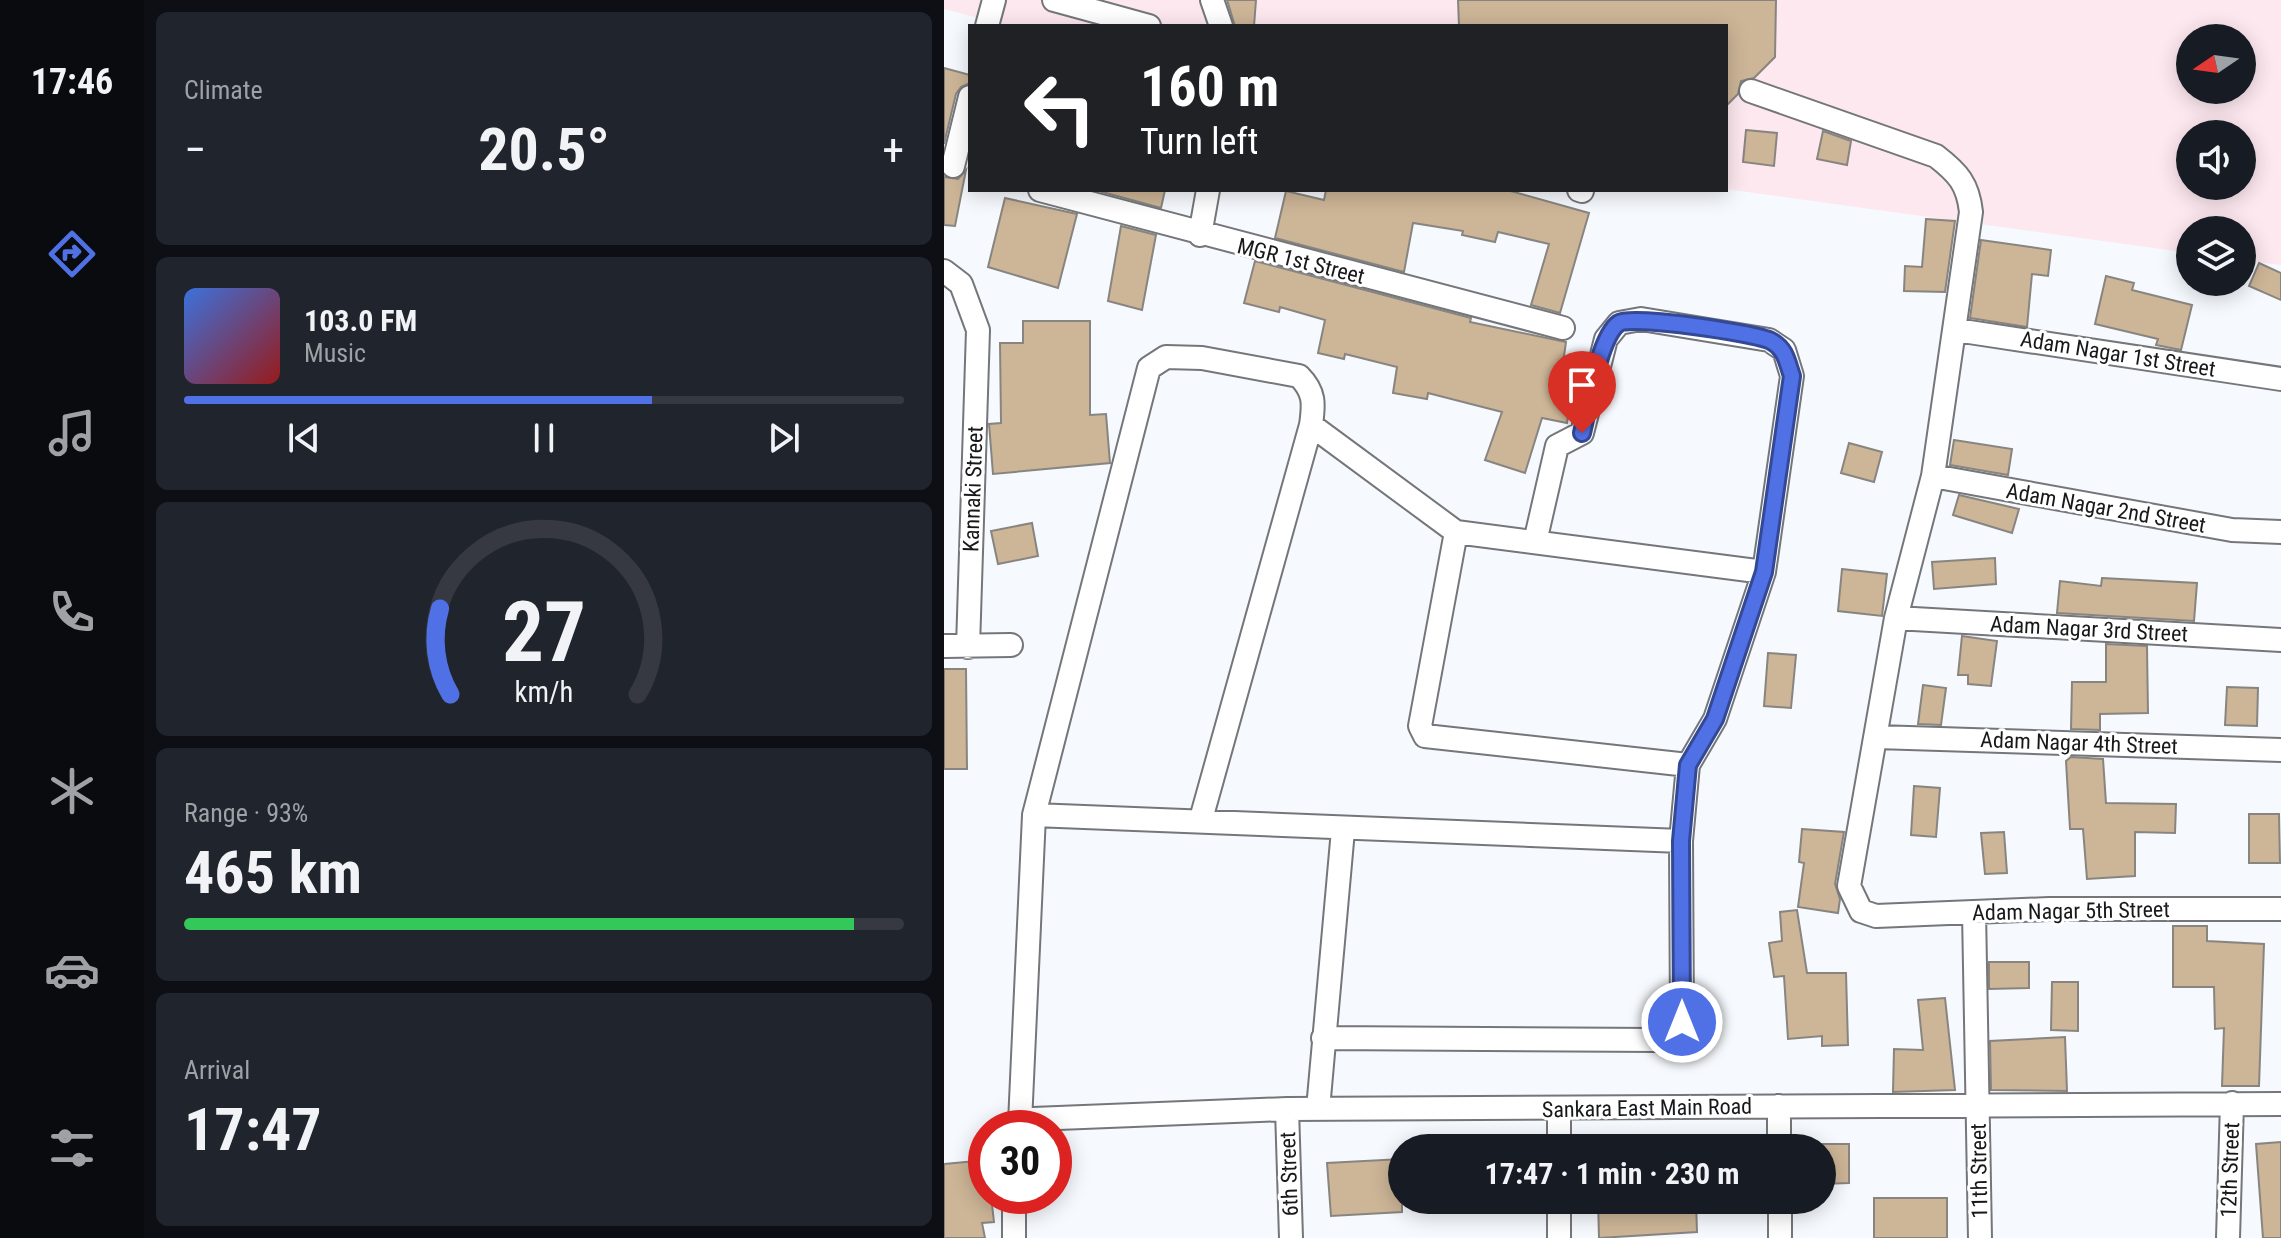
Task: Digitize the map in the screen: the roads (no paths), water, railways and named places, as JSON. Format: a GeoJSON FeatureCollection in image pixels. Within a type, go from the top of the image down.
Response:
{"type":"FeatureCollection","features":[{"type":"Feature","properties":{"kind":"street"},"geometry":{"type":"LineString","coordinates":[[988,24],[994,0]]}},
{"type":"Feature","properties":{"kind":"street"},"geometry":{"type":"LineString","coordinates":[[1054,0],[1142,24]]}},
{"type":"Feature","properties":{"kind":"street"},"geometry":{"type":"LineString","coordinates":[[1212,0],[1220,24]]}},
{"type":"Feature","properties":{"kind":"street"},"geometry":{"type":"LineString","coordinates":[[1751,91],[1936,156],[1959,174],[1969,189],[1971,212],[1933,476],[1896,618],[1877,737]]}},
{"type":"Feature","properties":{"kind":"street"},"geometry":{"type":"LineString","coordinates":[[956,166],[968,107]]}},
{"type":"Feature","properties":{"kind":"street","name":"MGR 1st Street"},"geometry":{"type":"LineString","coordinates":[[1047,192],[1200,235],[1563,328]]}},
{"type":"Feature","properties":{"kind":"street"},"geometry":{"type":"LineString","coordinates":[[1200,235],[1208,192]]}},
{"type":"Feature","properties":{"kind":"street","name":"Kannaki Street"},"geometry":{"type":"LineString","coordinates":[[944,271],[961,284],[978,330],[968,647]]}},
{"type":"Feature","properties":{"kind":"street"},"geometry":{"type":"LineString","coordinates":[[1323,1038],[1658,1040],[1673,1037],[1682,1022],[1681,841],[1688,765],[1715,719],[1764,572],[1792,376],[1784,350],[1769,340],[1641,319],[1619,323],[1606,339],[1582,433],[1557,446],[1535,542]]}},
{"type":"Feature","properties":{"kind":"street","name":"Adam Nagar 1st Street"},"geometry":{"type":"LineString","coordinates":[[1956,330],[2281,379]]}},
{"type":"Feature","properties":{"kind":"street"},"geometry":{"type":"LineString","coordinates":[[1019,1110],[1034,815],[1149,368],[1166,357],[1202,358],[1299,376],[1309,386],[1314,402],[1311,425],[1201,819]]}},
{"type":"Feature","properties":{"kind":"street"},"geometry":{"type":"LineString","coordinates":[[1311,425],[1456,532],[1764,572]]}},
{"type":"Feature","properties":{"kind":"street","name":"Adam Nagar 2nd Street"},"geometry":{"type":"LineString","coordinates":[[1933,476],[2232,530],[2281,532]]}},
{"type":"Feature","properties":{"kind":"street"},"geometry":{"type":"LineString","coordinates":[[1456,532],[1420,726],[1425,736],[1688,765]]}},
{"type":"Feature","properties":{"kind":"street","name":"Adam Nagar 3rd Street"},"geometry":{"type":"LineString","coordinates":[[1896,618],[2281,640]]}},
{"type":"Feature","properties":{"kind":"street"},"geometry":{"type":"LineString","coordinates":[[944,646],[1011,645]]}},
{"type":"Feature","properties":{"kind":"street","name":"Adam Nagar 4th Street"},"geometry":{"type":"LineString","coordinates":[[1877,737],[2281,750]]}},
{"type":"Feature","properties":{"kind":"street","name":"Adam Nagar 5th Street"},"geometry":{"type":"LineString","coordinates":[[1877,737],[1849,886],[1861,911],[1876,916],[2281,909]]}},
{"type":"Feature","properties":{"kind":"street"},"geometry":{"type":"LineString","coordinates":[[1034,815],[1201,819],[1343,830],[1681,841]]}},
{"type":"Feature","properties":{"kind":"street"},"geometry":{"type":"LineString","coordinates":[[1318,1109],[1343,830]]}},
{"type":"Feature","properties":{"kind":"street","name":"11th Street"},"geometry":{"type":"LineString","coordinates":[[1974,912],[1980,1238]]}},
{"type":"Feature","properties":{"kind":"street","name":"12th Street"},"geometry":{"type":"LineString","coordinates":[[2228,1238],[2232,1103]]}},
{"type":"Feature","properties":{"kind":"street","name":"Sankara East Main Road"},"geometry":{"type":"LineString","coordinates":[[1072,1117],[1287,1109],[2281,1104]]}},
{"type":"Feature","properties":{"kind":"street"},"geometry":{"type":"LineString","coordinates":[[1779,1106],[1779,1134]]}},
{"type":"Feature","properties":{"kind":"street","name":"6th Street"},"geometry":{"type":"LineString","coordinates":[[1287,1109],[1291,1238]]}},
{"type":"Feature","properties":{"kind":"street"},"geometry":{"type":"LineString","coordinates":[[1559,1110],[1559,1134]]}},
{"type":"Feature","properties":{"kind":"street"},"geometry":{"type":"LineString","coordinates":[[1014,1214],[1014,1238]]}},
{"type":"Feature","properties":{"kind":"street"},"geometry":{"type":"LineString","coordinates":[[1559,1214],[1559,1238]]}},
{"type":"Feature","properties":{"kind":"street"},"geometry":{"type":"LineString","coordinates":[[1780,1214],[1780,1238]]}}]}
